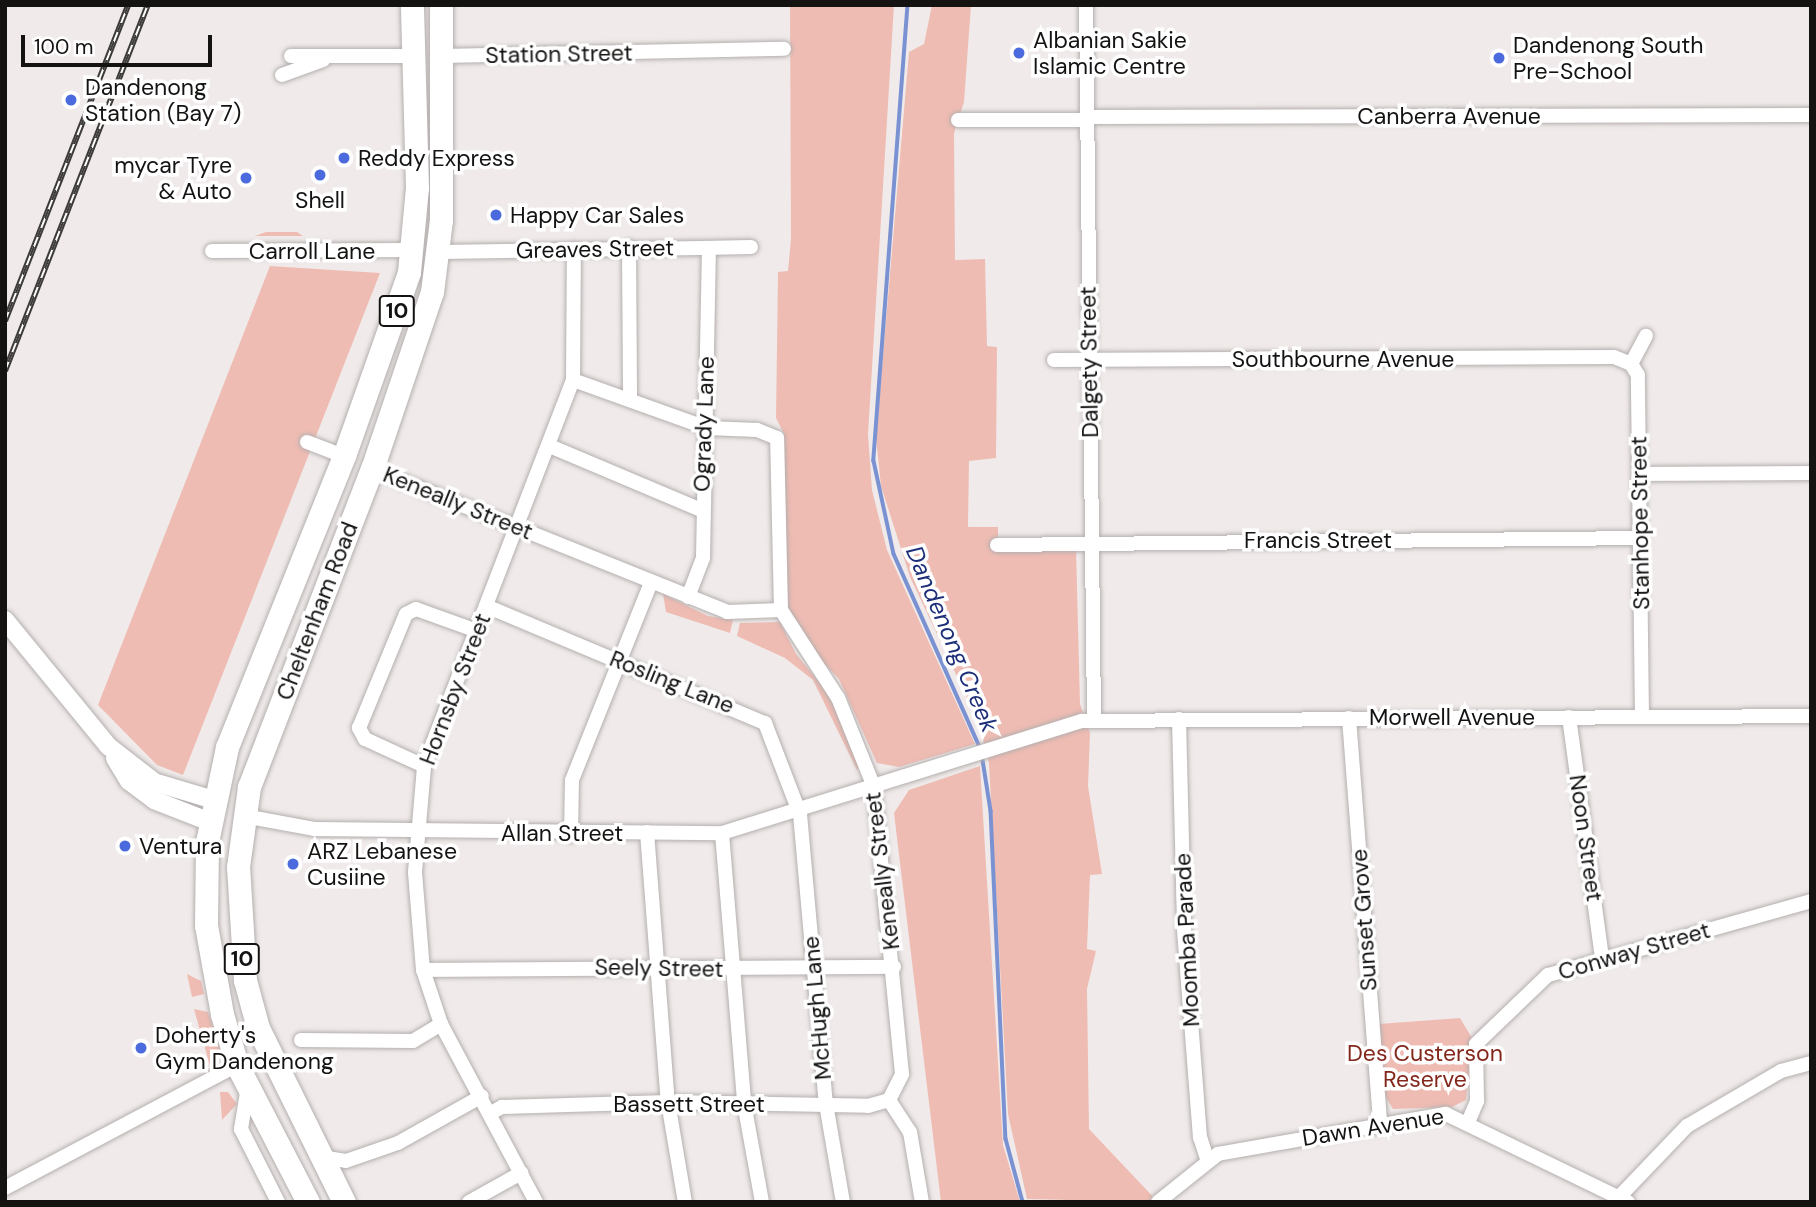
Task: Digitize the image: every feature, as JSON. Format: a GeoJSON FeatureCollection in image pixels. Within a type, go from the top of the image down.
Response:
{"type":"FeatureCollection","features":[{"type":"Feature","properties":{"kind":"main road","name":"Cheltenham Road"},"geometry":{"type":"LineString","coordinates":[[308,1202],[237,1065],[208,941],[212,811],[237,719],[344,456],[401,300],[412,250],[412,5]]}},
{"type":"Feature","properties":{"kind":"main road","name":"Cheltenham Road"},"geometry":{"type":"LineString","coordinates":[[344,1202],[258,1028],[245,980],[238,867],[244,816],[253,775],[408,370],[440,252],[441,5]]}},
{"type":"Feature","properties":{"kind":"main road","name":"Station Street"},"geometry":{"type":"LineString","coordinates":[[413,56],[442,56]]}},
{"type":"Feature","properties":{"kind":"main road"},"geometry":{"type":"LineString","coordinates":[[412,250],[440,252]]}},
{"type":"Feature","properties":{"kind":"main road"},"geometry":{"type":"LineString","coordinates":[[344,456],[372,468]]}},
{"type":"Feature","properties":{"kind":"main road"},"geometry":{"type":"LineString","coordinates":[[212,811],[244,816]]}},
{"type":"Feature","properties":{"kind":"street","name":"Dalgety Street"},"geometry":{"type":"LineString","coordinates":[[1086,5],[1094,720]]}},
{"type":"Feature","properties":{"kind":"street","name":"Station Street"},"geometry":{"type":"LineString","coordinates":[[442,56],[784,49]]}},
{"type":"Feature","properties":{"kind":"street","name":"Station Street"},"geometry":{"type":"LineString","coordinates":[[291,56],[413,56]]}},
{"type":"Feature","properties":{"kind":"street","name":"Station Street"},"geometry":{"type":"LineString","coordinates":[[282,75],[335,56]]}},
{"type":"Feature","properties":{"kind":"street","name":"Canberra Avenue"},"geometry":{"type":"LineString","coordinates":[[958,120],[1811,115]]}},
{"type":"Feature","properties":{"kind":"street"},"geometry":{"type":"LineString","coordinates":[[629,247],[631,400]]}},
{"type":"Feature","properties":{"kind":"street","name":"Greaves Street"},"geometry":{"type":"LineString","coordinates":[[440,252],[751,247]]}},
{"type":"Feature","properties":{"kind":"street","name":"Hornsby Street"},"geometry":{"type":"LineString","coordinates":[[536,1202],[482,1096],[440,1024],[423,970],[415,872],[424,766],[552,447],[573,380],[574,249]]}},
{"type":"Feature","properties":{"kind":"street","name":"Ogrady Lane"},"geometry":{"type":"LineString","coordinates":[[688,597],[702,571],[701,510],[707,428],[709,249]]}},
{"type":"Feature","properties":{"kind":"street","name":"Carroll Lane"},"geometry":{"type":"LineString","coordinates":[[212,251],[412,250]]}},
{"type":"Feature","properties":{"kind":"street"},"geometry":{"type":"LineString","coordinates":[[1631,364],[1646,336]]}},
{"type":"Feature","properties":{"kind":"street","name":"Southbourne Avenue"},"geometry":{"type":"LineString","coordinates":[[1054,360],[1614,357],[1631,364]]}},
{"type":"Feature","properties":{"kind":"street","name":"Stanhope Street"},"geometry":{"type":"LineString","coordinates":[[1631,364],[1638,375],[1642,717]]}},
{"type":"Feature","properties":{"kind":"street"},"geometry":{"type":"LineString","coordinates":[[573,380],[707,428],[772,433],[780,452],[781,610]]}},
{"type":"Feature","properties":{"kind":"street"},"geometry":{"type":"LineString","coordinates":[[307,442],[344,456]]}},
{"type":"Feature","properties":{"kind":"street"},"geometry":{"type":"LineString","coordinates":[[552,447],[701,510]]}},
{"type":"Feature","properties":{"kind":"street","name":"Keneally Street"},"geometry":{"type":"LineString","coordinates":[[372,468],[738,615],[781,610],[838,698],[874,787],[894,967],[902,1074],[889,1100]]}},
{"type":"Feature","properties":{"kind":"street"},"geometry":{"type":"LineString","coordinates":[[1639,474],[1811,473]]}},
{"type":"Feature","properties":{"kind":"street","name":"Francis Street"},"geometry":{"type":"LineString","coordinates":[[997,545],[1640,538]]}},
{"type":"Feature","properties":{"kind":"street"},"geometry":{"type":"LineString","coordinates":[[571,835],[572,780],[651,582]]}},
{"type":"Feature","properties":{"kind":"street","name":"Rosling Lane"},"geometry":{"type":"LineString","coordinates":[[486,606],[765,723],[800,814]]}},
{"type":"Feature","properties":{"kind":"street"},"geometry":{"type":"LineString","coordinates":[[424,766],[365,739],[359,728],[406,614],[416,609],[477,631]]}},
{"type":"Feature","properties":{"kind":"street"},"geometry":{"type":"LineString","coordinates":[[5,620],[108,746],[154,782],[212,811]]}},
{"type":"Feature","properties":{"kind":"street","name":"Morwell Avenue"},"geometry":{"type":"LineString","coordinates":[[1034,733],[1094,720],[1811,716]]}},
{"type":"Feature","properties":{"kind":"street","name":"Noon Street"},"geometry":{"type":"LineString","coordinates":[[1569,717],[1602,960]]}},
{"type":"Feature","properties":{"kind":"street","name":"Sunset Grove"},"geometry":{"type":"LineString","coordinates":[[1349,718],[1380,1122]]}},
{"type":"Feature","properties":{"kind":"street","name":"Moomba Parade"},"geometry":{"type":"LineString","coordinates":[[1179,719],[1184,920],[1200,1137],[1207,1159]]}},
{"type":"Feature","properties":{"kind":"street","name":"Allan Street"},"geometry":{"type":"LineString","coordinates":[[244,816],[314,829],[571,835],[722,833],[800,814],[909,774],[1034,733]]}},
{"type":"Feature","properties":{"kind":"street","name":"McHugh Lane"},"geometry":{"type":"LineString","coordinates":[[800,814],[826,1104],[843,1202]]}},
{"type":"Feature","properties":{"kind":"street"},"geometry":{"type":"LineString","coordinates":[[647,832],[668,1102],[685,1202]]}},
{"type":"Feature","properties":{"kind":"street"},"geometry":{"type":"LineString","coordinates":[[722,833],[744,1103],[762,1202]]}},
{"type":"Feature","properties":{"kind":"street","name":"Conway Street"},"geometry":{"type":"LineString","coordinates":[[1469,1120],[1477,1101],[1476,1044],[1548,975],[1811,901]]}},
{"type":"Feature","properties":{"kind":"street","name":"Seely Street"},"geometry":{"type":"LineString","coordinates":[[423,970],[894,967]]}},
{"type":"Feature","properties":{"kind":"street"},"geometry":{"type":"LineString","coordinates":[[302,1040],[414,1041],[440,1024]]}},
{"type":"Feature","properties":{"kind":"street"},"geometry":{"type":"LineString","coordinates":[[1624,1199],[1687,1126],[1781,1071],[1811,1063]]}},
{"type":"Feature","properties":{"kind":"street"},"geometry":{"type":"LineString","coordinates":[[5,1188],[237,1065]]}},
{"type":"Feature","properties":{"kind":"street"},"geometry":{"type":"LineString","coordinates":[[248,1087],[242,1129],[278,1202]]}},
{"type":"Feature","properties":{"kind":"street"},"geometry":{"type":"LineString","coordinates":[[320,1157],[346,1161],[398,1143],[482,1096]]}},
{"type":"Feature","properties":{"kind":"street"},"geometry":{"type":"LineString","coordinates":[[889,1100],[910,1132],[922,1202]]}},
{"type":"Feature","properties":{"kind":"street","name":"Bassett Street"},"geometry":{"type":"LineString","coordinates":[[491,1113],[502,1107],[668,1102],[826,1104],[889,1100]]}},
{"type":"Feature","properties":{"kind":"street","name":"Dawn Avenue"},"geometry":{"type":"LineString","coordinates":[[1158,1202],[1207,1159],[1380,1122],[1446,1114],[1469,1120],[1624,1199]]}},
{"type":"Feature","properties":{"kind":"street"},"geometry":{"type":"LineString","coordinates":[[469,1202],[521,1173]]}},
{"type":"Feature","properties":{"kind":"green space"},"geometry":{"type":"Polygon","coordinates":[[[790,5],[894,5],[868,434],[872,490],[887,550],[975,744],[899,767],[877,763],[839,679],[805,643],[786,605],[784,434],[776,418],[778,272],[788,271],[791,239],[790,5]]]}},
{"type":"Feature","properties":{"kind":"green space"},"geometry":{"type":"Polygon","coordinates":[[[932,5],[971,5],[964,102],[954,133],[955,260],[985,259],[987,346],[997,347],[996,458],[969,461],[968,527],[998,527],[998,551],[1076,548],[1080,704],[1090,733],[1088,786],[1102,874],[1090,875],[1087,949],[1096,951],[1087,989],[1089,1129],[1158,1202],[1027,1199],[1008,1114],[989,763],[979,723],[910,577],[881,486],[876,438],[909,52],[924,44],[932,5]]]}},
{"type":"Feature","properties":{"kind":"green space"},"geometry":{"type":"Polygon","coordinates":[[[266,232],[297,232],[303,236],[255,236],[266,232]]]}},
{"type":"Feature","properties":{"kind":"green space"},"geometry":{"type":"Polygon","coordinates":[[[270,266],[380,273],[183,775],[157,765],[98,705],[270,266]]]}},
{"type":"Feature","properties":{"kind":"green space"},"geometry":{"type":"Polygon","coordinates":[[[663,594],[708,616],[733,620],[730,633],[666,612],[663,594]]]}},
{"type":"Feature","properties":{"kind":"green space"},"geometry":{"type":"Polygon","coordinates":[[[780,622],[796,654],[834,700],[861,764],[857,770],[813,680],[785,658],[737,636],[740,623],[780,622]]]}},
{"type":"Feature","properties":{"kind":"green space"},"geometry":{"type":"Polygon","coordinates":[[[980,766],[1003,1145],[1020,1202],[941,1202],[894,813],[909,790],[980,766]]]}},
{"type":"Feature","properties":{"kind":"green space"},"geometry":{"type":"Polygon","coordinates":[[[187,974],[201,981],[204,994],[192,997],[187,974]]]}},
{"type":"Feature","properties":{"kind":"green space"},"geometry":{"type":"Polygon","coordinates":[[[194,1009],[208,1012],[220,1049],[210,1066],[194,1009]]]}},
{"type":"Feature","properties":{"kind":"green space","name":"Des Custerson Reserve"},"geometry":{"type":"Polygon","coordinates":[[[1460,1018],[1472,1038],[1466,1100],[1452,1107],[1393,1109],[1384,1094],[1379,1024],[1460,1018]]]}},
{"type":"Feature","properties":{"kind":"green space"},"geometry":{"type":"Polygon","coordinates":[[[220,1092],[228,1092],[237,1104],[222,1120],[220,1092]]]}},
{"type":"Feature","properties":{"kind":"waterway","name":"Dandenong Creek"},"geometry":{"type":"LineString","coordinates":[[908,5],[874,461],[894,554],[980,747]]}},
{"type":"Feature","properties":{"kind":"waterway","name":"Dandenong Creek"},"geometry":{"type":"LineString","coordinates":[[982,754],[991,811],[1006,1139],[1023,1202]]}},
{"type":"Feature","properties":{"kind":"railway"},"geometry":{"type":"LineString","coordinates":[[5,321],[128,5]]}},
{"type":"Feature","properties":{"kind":"railway"},"geometry":{"type":"LineString","coordinates":[[5,371],[148,5]]}},
{"type":"Feature","properties":{"kind":"place","name":"Albanian Sakie Islamic Centre"},"geometry":{"type":"Point","coordinates":[1019,53]}},
{"type":"Feature","properties":{"kind":"place","name":"Dandenong South Pre-School"},"geometry":{"type":"Point","coordinates":[1499,58]}},
{"type":"Feature","properties":{"kind":"place","name":"Dandenong Station (Bay 7)"},"geometry":{"type":"Point","coordinates":[71,100]}},
{"type":"Feature","properties":{"kind":"place","name":"Reddy Express"},"geometry":{"type":"Point","coordinates":[344,158]}},
{"type":"Feature","properties":{"kind":"place","name":"Shell"},"geometry":{"type":"Point","coordinates":[320,175]}},
{"type":"Feature","properties":{"kind":"place","name":"mycar Tyre & Auto"},"geometry":{"type":"Point","coordinates":[246,178]}},
{"type":"Feature","properties":{"kind":"place","name":"Happy Car Sales"},"geometry":{"type":"Point","coordinates":[496,215]}},
{"type":"Feature","properties":{"kind":"place","name":"Ventura"},"geometry":{"type":"Point","coordinates":[125,846]}},
{"type":"Feature","properties":{"kind":"place","name":"ARZ Lebanese Cusiine"},"geometry":{"type":"Point","coordinates":[293,864]}},
{"type":"Feature","properties":{"kind":"place","name":"Doherty's Gym Dandenong"},"geometry":{"type":"Point","coordinates":[141,1048]}}]}
